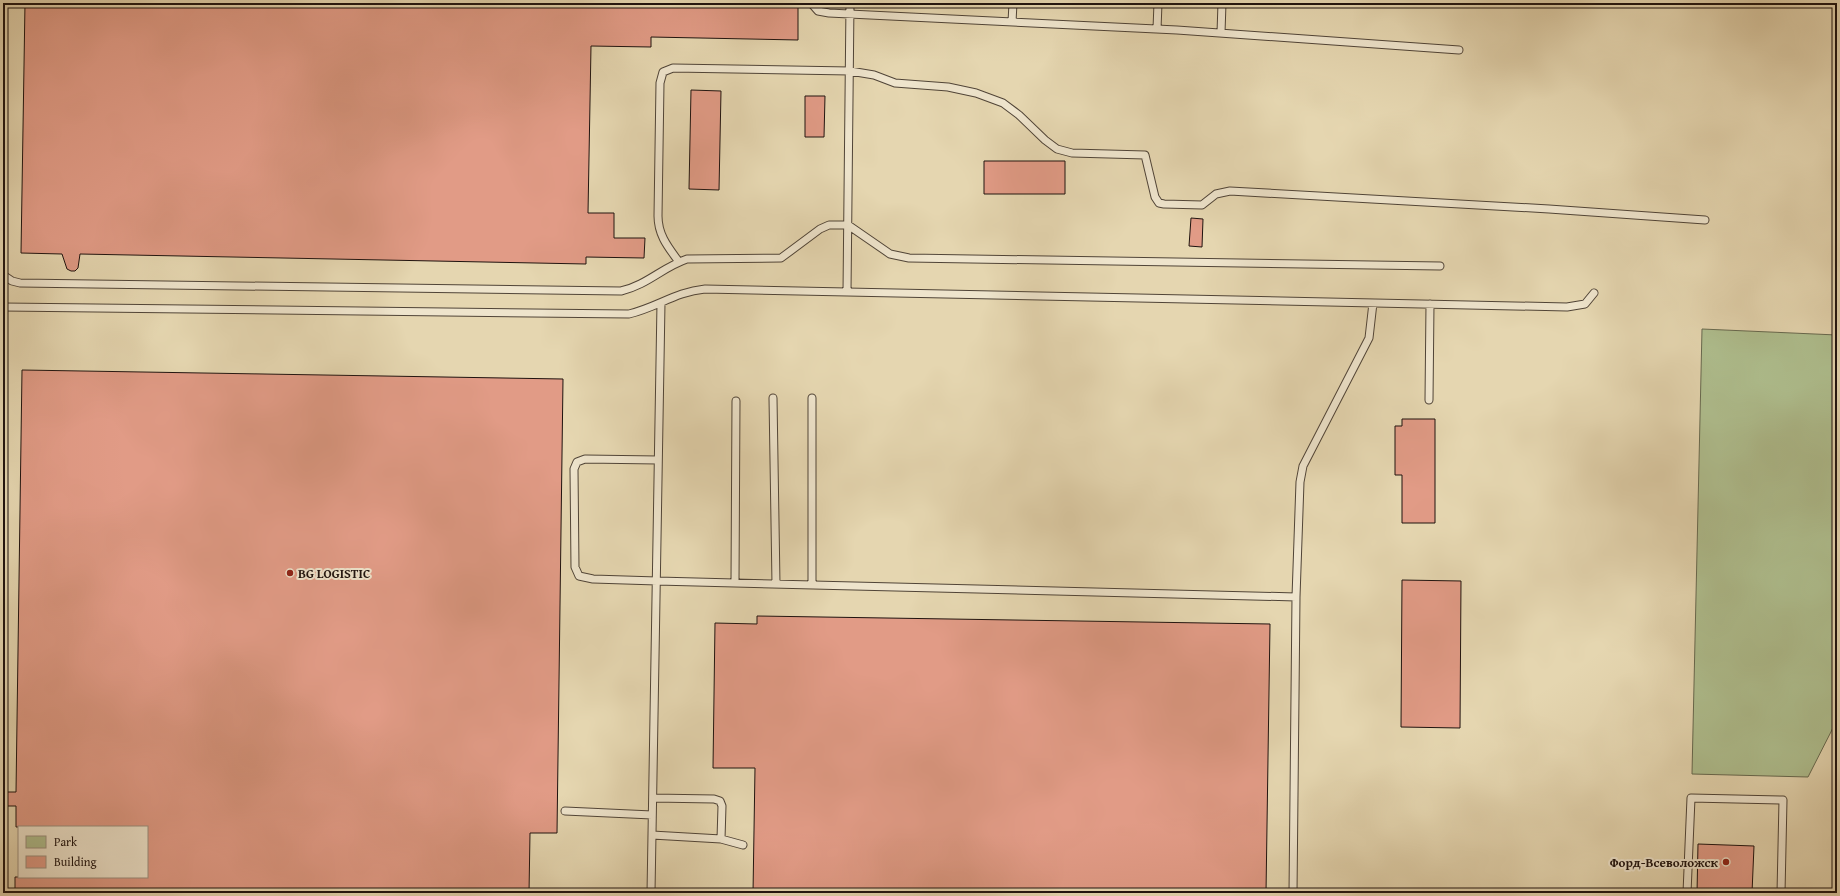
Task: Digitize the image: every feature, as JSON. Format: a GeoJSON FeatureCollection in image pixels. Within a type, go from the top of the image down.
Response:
{"type":"FeatureCollection","features":[{"type":"Feature","properties":{"kind":"lane"},"geometry":{"type":"LineString","coordinates":[[811,3],[814,8],[822,12],[1157,29],[1459,50]]}},
{"type":"Feature","properties":{"kind":"lane"},"geometry":{"type":"LineString","coordinates":[[848,292],[850,3]]}},
{"type":"Feature","properties":{"kind":"lane"},"geometry":{"type":"LineString","coordinates":[[1012,22],[1013,3]]}},
{"type":"Feature","properties":{"kind":"lane"},"geometry":{"type":"LineString","coordinates":[[1157,29],[1158,3]]}},
{"type":"Feature","properties":{"kind":"lane"},"geometry":{"type":"LineString","coordinates":[[1221,33],[1222,3]]}},
{"type":"Feature","properties":{"kind":"lane"},"geometry":{"type":"LineString","coordinates":[[679,262],[662,240],[658,228],[660,83],[662,72],[673,68],[850,70],[874,74],[895,83],[948,87],[976,93],[1003,103],[1020,115],[1045,140],[1057,149],[1072,153],[1145,155],[1154,197],[1159,203],[1164,204],[1202,205],[1216,194],[1230,191],[1549,209],[1705,220]]}},
{"type":"Feature","properties":{"kind":"lane"},"geometry":{"type":"LineString","coordinates":[[3,275],[12,281],[20,283],[621,291],[643,284],[679,262],[696,258],[781,258],[824,226],[848,225],[890,254],[909,258],[1440,266]]}},
{"type":"Feature","properties":{"kind":"lane"},"geometry":{"type":"LineString","coordinates":[[3,308],[629,314],[646,310],[675,295],[689,290],[705,289],[1577,306],[1585,304],[1594,293]]}},
{"type":"Feature","properties":{"kind":"lane"},"geometry":{"type":"LineString","coordinates":[[651,893],[661,303]]}},
{"type":"Feature","properties":{"kind":"lane"},"geometry":{"type":"LineString","coordinates":[[1292,893],[1296,597],[1300,482],[1303,466],[1369,338],[1373,303]]}},
{"type":"Feature","properties":{"kind":"lane"},"geometry":{"type":"LineString","coordinates":[[1429,400],[1430,304]]}},
{"type":"Feature","properties":{"kind":"lane"},"geometry":{"type":"LineString","coordinates":[[773,398],[776,584]]}},
{"type":"Feature","properties":{"kind":"lane"},"geometry":{"type":"LineString","coordinates":[[812,398],[812,585]]}},
{"type":"Feature","properties":{"kind":"lane"},"geometry":{"type":"LineString","coordinates":[[735,583],[736,401]]}},
{"type":"Feature","properties":{"kind":"lane"},"geometry":{"type":"LineString","coordinates":[[658,460],[584,459],[577,462],[574,469],[576,572],[583,578],[657,582],[1296,597]]}},
{"type":"Feature","properties":{"kind":"lane"},"geometry":{"type":"LineString","coordinates":[[653,798],[720,801],[722,806],[722,839]]}},
{"type":"Feature","properties":{"kind":"lane"},"geometry":{"type":"LineString","coordinates":[[1687,893],[1691,798],[1783,800],[1782,893]]}},
{"type":"Feature","properties":{"kind":"lane"},"geometry":{"type":"LineString","coordinates":[[565,811],[652,815]]}},
{"type":"Feature","properties":{"kind":"lane"},"geometry":{"type":"LineString","coordinates":[[652,835],[722,839],[743,845]]}},
{"type":"Feature","properties":{"kind":"green space"},"geometry":{"type":"Polygon","coordinates":[[[1702,329],[1837,335],[1837,720],[1808,777],[1692,774],[1702,329]]]}},
{"type":"Feature","properties":{"kind":"building"},"geometry":{"type":"Polygon","coordinates":[[[25,3],[798,3],[798,40],[651,37],[651,47],[591,46],[588,213],[614,213],[614,238],[645,238],[644,258],[586,257],[586,264],[80,254],[78,268],[75,271],[71,271],[67,269],[62,254],[21,253],[25,3]]]}},
{"type":"Feature","properties":{"kind":"building"},"geometry":{"type":"Polygon","coordinates":[[[691,90],[721,91],[719,190],[689,189],[691,90]]]}},
{"type":"Feature","properties":{"kind":"building"},"geometry":{"type":"Polygon","coordinates":[[[805,96],[825,96],[824,137],[805,137],[805,96]]]}},
{"type":"Feature","properties":{"kind":"building"},"geometry":{"type":"Polygon","coordinates":[[[984,161],[1065,161],[1065,194],[984,194],[984,161]]]}},
{"type":"Feature","properties":{"kind":"building"},"geometry":{"type":"Polygon","coordinates":[[[1191,218],[1203,219],[1202,247],[1189,246],[1191,218]]]}},
{"type":"Feature","properties":{"kind":"building","name":"BG LOGISTIC"},"geometry":{"type":"Polygon","coordinates":[[[22,370],[563,379],[557,833],[530,833],[529,893],[15,893],[15,877],[148,878],[148,826],[16,827],[16,806],[3,806],[3,792],[16,792],[22,370]]]}},
{"type":"Feature","properties":{"kind":"building"},"geometry":{"type":"Polygon","coordinates":[[[1402,419],[1435,419],[1435,523],[1402,523],[1402,475],[1395,475],[1395,426],[1402,426],[1402,419]]]}},
{"type":"Feature","properties":{"kind":"building"},"geometry":{"type":"Polygon","coordinates":[[[1402,580],[1461,581],[1460,728],[1401,727],[1402,580]]]}},
{"type":"Feature","properties":{"kind":"building"},"geometry":{"type":"Polygon","coordinates":[[[757,616],[1270,624],[1266,893],[753,893],[755,768],[713,768],[715,623],[757,624],[757,616]]]}},
{"type":"Feature","properties":{"kind":"building","name":"Форд-Всеволожск"},"geometry":{"type":"Polygon","coordinates":[[[1698,844],[1754,846],[1752,893],[1697,893],[1698,844]]]}},
{"type":"Feature","properties":{"kind":"place","name":"BG LOGISTIC"},"geometry":{"type":"Point","coordinates":[290,573]}},
{"type":"Feature","properties":{"kind":"place","name":"Форд-Всеволожск"},"geometry":{"type":"Point","coordinates":[1726,862]}}]}
